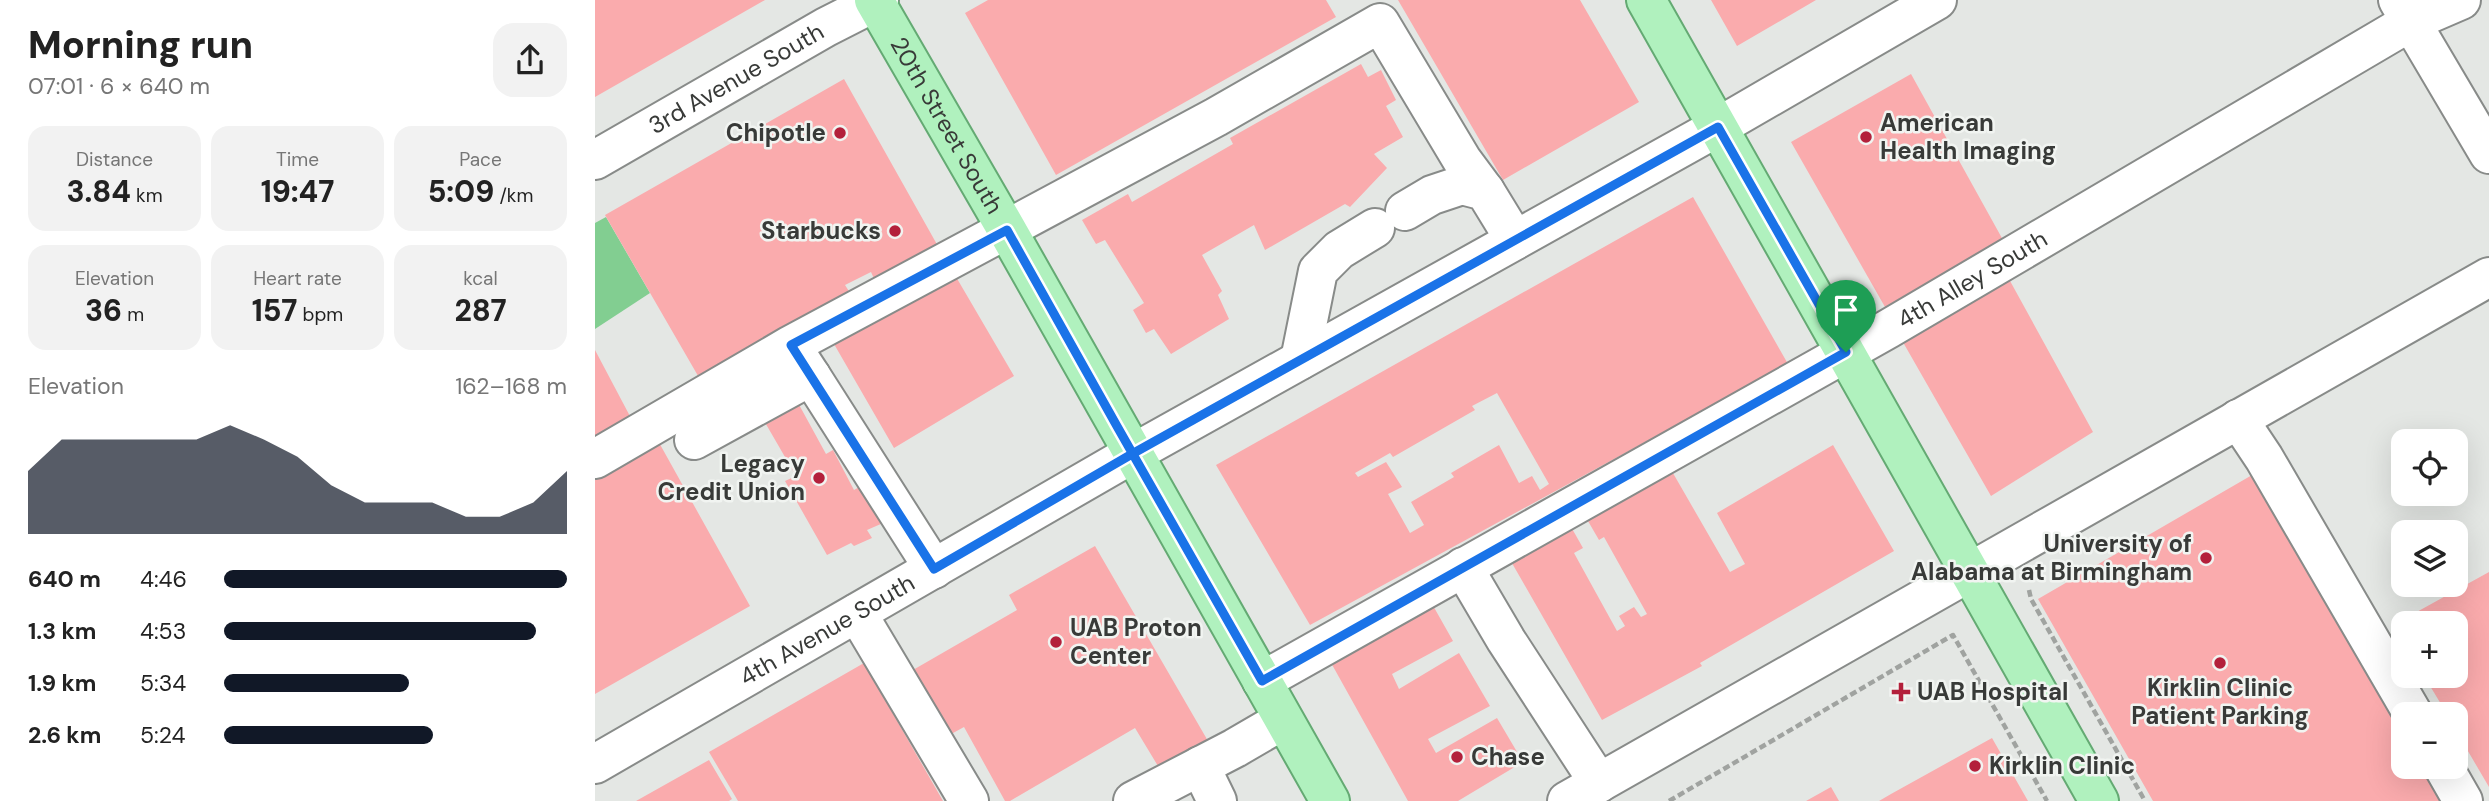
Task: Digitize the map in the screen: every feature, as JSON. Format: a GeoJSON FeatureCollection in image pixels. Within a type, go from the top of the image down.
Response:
{"type":"FeatureCollection","features":[{"type":"Feature","properties":{"kind":"main road"},"geometry":{"type":"LineString","coordinates":[[1646,0],[2099,801]]}},
{"type":"Feature","properties":{"kind":"main road","name":"20th Street South"},"geometry":{"type":"LineString","coordinates":[[876,1],[1330,801]]}},
{"type":"Feature","properties":{"kind":"street","name":"4th Avenue South"},"geometry":{"type":"LineString","coordinates":[[595,764],[1132,454],[1718,127],[1937,0]]}},
{"type":"Feature","properties":{"kind":"street","name":"4th Alley South"},"geometry":{"type":"LineString","coordinates":[[1262,681],[1846,352],[2404,11],[2461,0]]}},
{"type":"Feature","properties":{"kind":"street","name":"3rd Avenue South"},"geometry":{"type":"LineString","coordinates":[[595,160],[876,1]]}},
{"type":"Feature","properties":{"kind":"street"},"geometry":{"type":"LineString","coordinates":[[2404,11],[2489,154]]}},
{"type":"Feature","properties":{"kind":"street"},"geometry":{"type":"LineString","coordinates":[[694,440],[801,361],[1007,230],[1216,117],[1380,23],[1462,160],[1515,240]]}},
{"type":"Feature","properties":{"kind":"street"},"geometry":{"type":"LineString","coordinates":[[1300,360],[1318,271],[1339,250],[1432,195],[1462,185],[1485,191]]}},
{"type":"Feature","properties":{"kind":"street"},"geometry":{"type":"LineString","coordinates":[[1463,567],[1506,640],[1583,792],[2489,277]]}},
{"type":"Feature","properties":{"kind":"street"},"geometry":{"type":"LineString","coordinates":[[595,459],[801,361]]}},
{"type":"Feature","properties":{"kind":"street"},"geometry":{"type":"LineString","coordinates":[[801,361],[934,569]]}},
{"type":"Feature","properties":{"kind":"street"},"geometry":{"type":"LineString","coordinates":[[2238,419],[2264,458],[2406,702]]}},
{"type":"Feature","properties":{"kind":"street"},"geometry":{"type":"LineString","coordinates":[[857,613],[968,801]]}},
{"type":"Feature","properties":{"kind":"street"},"geometry":{"type":"LineString","coordinates":[[1133,801],[1283,720]]}},
{"type":"Feature","properties":{"kind":"street"},"geometry":{"type":"LineString","coordinates":[[1200,766],[1217,801]]}},
{"type":"Feature","properties":{"kind":"street"},"geometry":{"type":"LineString","coordinates":[[2450,779],[2463,801]]}},
{"type":"Feature","properties":{"kind":"path"},"geometry":{"type":"LineString","coordinates":[[2029,590],[2031,599],[2145,801]]}},
{"type":"Feature","properties":{"kind":"path"},"geometry":{"type":"LineString","coordinates":[[1669,801],[1953,635],[2047,801]]}},
{"type":"Feature","properties":{"kind":"green space"},"geometry":{"type":"Polygon","coordinates":[[[606,217],[650,293],[595,329],[595,223],[606,217]]]}},
{"type":"Feature","properties":{"kind":"building"},"geometry":{"type":"Polygon","coordinates":[[[595,0],[765,0],[595,97],[595,0]]]}},
{"type":"Feature","properties":{"kind":"building"},"geometry":{"type":"Polygon","coordinates":[[[988,0],[1326,0],[1336,17],[1056,175],[965,13],[988,0]]]}},
{"type":"Feature","properties":{"kind":"building"},"geometry":{"type":"Polygon","coordinates":[[[1398,0],[1580,0],[1639,102],[1503,180],[1398,0]]]}},
{"type":"Feature","properties":{"kind":"building"},"geometry":{"type":"Polygon","coordinates":[[[1711,0],[1816,0],[1737,46],[1711,0]]]}},
{"type":"Feature","properties":{"kind":"building"},"geometry":{"type":"Polygon","coordinates":[[[1361,64],[1368,77],[1381,70],[1396,100],[1386,106],[1403,137],[1374,154],[1387,168],[1350,207],[1345,204],[1265,250],[1254,225],[1202,255],[1222,291],[1218,295],[1229,319],[1171,354],[1154,329],[1146,333],[1133,310],[1144,303],[1105,240],[1096,244],[1082,220],[1128,194],[1132,202],[1233,144],[1230,138],[1361,64]]]}},
{"type":"Feature","properties":{"kind":"building"},"geometry":{"type":"Polygon","coordinates":[[[1911,74],[2003,240],[1885,307],[1791,142],[1911,74]]]}},
{"type":"Feature","properties":{"kind":"building"},"geometry":{"type":"Polygon","coordinates":[[[844,79],[939,248],[876,283],[871,272],[845,285],[852,296],[701,381],[605,215],[844,79]]]}},
{"type":"Feature","properties":{"kind":"building"},"geometry":{"type":"Polygon","coordinates":[[[1693,197],[1788,364],[1310,625],[1216,465],[1693,197]],[[1497,393],[1472,406],[1475,410],[1393,457],[1390,453],[1355,473],[1358,477],[1386,462],[1402,487],[1388,494],[1410,533],[1424,525],[1411,502],[1454,477],[1451,473],[1499,445],[1519,483],[1532,476],[1540,490],[1549,484],[1497,393]]]}},
{"type":"Feature","properties":{"kind":"building"},"geometry":{"type":"Polygon","coordinates":[[[952,270],[1014,376],[894,448],[834,344],[847,338],[842,332],[952,270]]]}},
{"type":"Feature","properties":{"kind":"building"},"geometry":{"type":"Polygon","coordinates":[[[2004,270],[2093,432],[1991,496],[1896,330],[2004,270]]]}},
{"type":"Feature","properties":{"kind":"building"},"geometry":{"type":"Polygon","coordinates":[[[595,350],[632,420],[595,441],[595,350]]]}},
{"type":"Feature","properties":{"kind":"building","name":"Legacy Credit Union"},"geometry":{"type":"Polygon","coordinates":[[[797,401],[826,454],[833,450],[854,490],[870,481],[890,520],[867,530],[872,538],[854,546],[851,543],[827,555],[785,481],[796,476],[763,419],[797,401]]]}},
{"type":"Feature","properties":{"kind":"building"},"geometry":{"type":"Polygon","coordinates":[[[657,439],[750,606],[595,694],[595,473],[657,439]]]}},
{"type":"Feature","properties":{"kind":"building"},"geometry":{"type":"Polygon","coordinates":[[[1833,445],[1894,551],[1700,663],[1702,666],[1602,720],[1505,551],[1566,518],[1583,548],[1574,553],[1617,631],[1625,626],[1619,616],[1634,607],[1641,617],[1647,614],[1604,537],[1599,540],[1581,509],[1666,461],[1730,572],[1745,564],[1717,513],[1833,445]]]}},
{"type":"Feature","properties":{"kind":"building","name":"Kirklin Clinic Patient Parking"},"geometry":{"type":"Polygon","coordinates":[[[2259,471],[2391,706],[2391,779],[2432,779],[2445,801],[2153,801],[2038,599],[2259,471]]]}},
{"type":"Feature","properties":{"kind":"building","name":"UAB Proton Center"},"geometry":{"type":"Polygon","coordinates":[[[1095,546],[1208,741],[1161,771],[1135,728],[1010,801],[1005,801],[964,727],[944,738],[906,674],[1017,610],[1009,595],[1095,546]]]}},
{"type":"Feature","properties":{"kind":"building"},"geometry":{"type":"Polygon","coordinates":[[[2489,572],[2489,787],[2468,751],[2468,702],[2440,702],[2431,688],[2468,688],[2468,611],[2418,611],[2444,597],[2468,597],[2468,584],[2489,572]]]}},
{"type":"Feature","properties":{"kind":"building"},"geometry":{"type":"Polygon","coordinates":[[[1427,595],[1453,641],[1392,674],[1399,689],[1459,653],[1490,706],[1428,739],[1436,753],[1497,718],[1523,762],[1458,801],[1408,801],[1325,652],[1427,595]]]}},
{"type":"Feature","properties":{"kind":"building"},"geometry":{"type":"Polygon","coordinates":[[[864,663],[943,801],[738,801],[709,752],[864,663]]]}},
{"type":"Feature","properties":{"kind":"building","name":"Kirklin Clinic"},"geometry":{"type":"Polygon","coordinates":[[[1992,738],[2028,801],[1879,801],[1891,794],[1992,738]]]}},
{"type":"Feature","properties":{"kind":"building"},"geometry":{"type":"Polygon","coordinates":[[[709,760],[732,799],[729,801],[636,801],[709,760]]]}},
{"type":"Feature","properties":{"kind":"building"},"geometry":{"type":"Polygon","coordinates":[[[1831,787],[1839,801],[1806,801],[1831,787]]]}},
{"type":"Feature","properties":{"kind":"place","name":"Chipotle"},"geometry":{"type":"Point","coordinates":[840,133]}},
{"type":"Feature","properties":{"kind":"place","name":"American Health Imaging"},"geometry":{"type":"Point","coordinates":[1866,137]}},
{"type":"Feature","properties":{"kind":"place","name":"Starbucks"},"geometry":{"type":"Point","coordinates":[895,231]}},
{"type":"Feature","properties":{"kind":"place","name":"Legacy Credit Union"},"geometry":{"type":"Point","coordinates":[819,478]}},
{"type":"Feature","properties":{"kind":"place","name":"University of Alabama at Birmingham"},"geometry":{"type":"Point","coordinates":[2206,558]}},
{"type":"Feature","properties":{"kind":"place","name":"UAB Proton Center"},"geometry":{"type":"Point","coordinates":[1056,642]}},
{"type":"Feature","properties":{"kind":"place","name":"Kirklin Clinic Patient Parking"},"geometry":{"type":"Point","coordinates":[2220,663]}},
{"type":"Feature","properties":{"kind":"place","name":"UAB Hospital"},"geometry":{"type":"Point","coordinates":[1901,692]}},
{"type":"Feature","properties":{"kind":"place","name":"Chase"},"geometry":{"type":"Point","coordinates":[1457,757]}},
{"type":"Feature","properties":{"kind":"place","name":"Kirklin Clinic"},"geometry":{"type":"Point","coordinates":[1975,766]}},
{"type":"Feature","properties":{"kind":"route"},"geometry":{"type":"LineString","coordinates":[[1846,352],[1262,681],[1153,492],[1132,454],[1007,230],[791,345],[934,569],[1132,454],[1718,127],[1846,352]]}}]}
